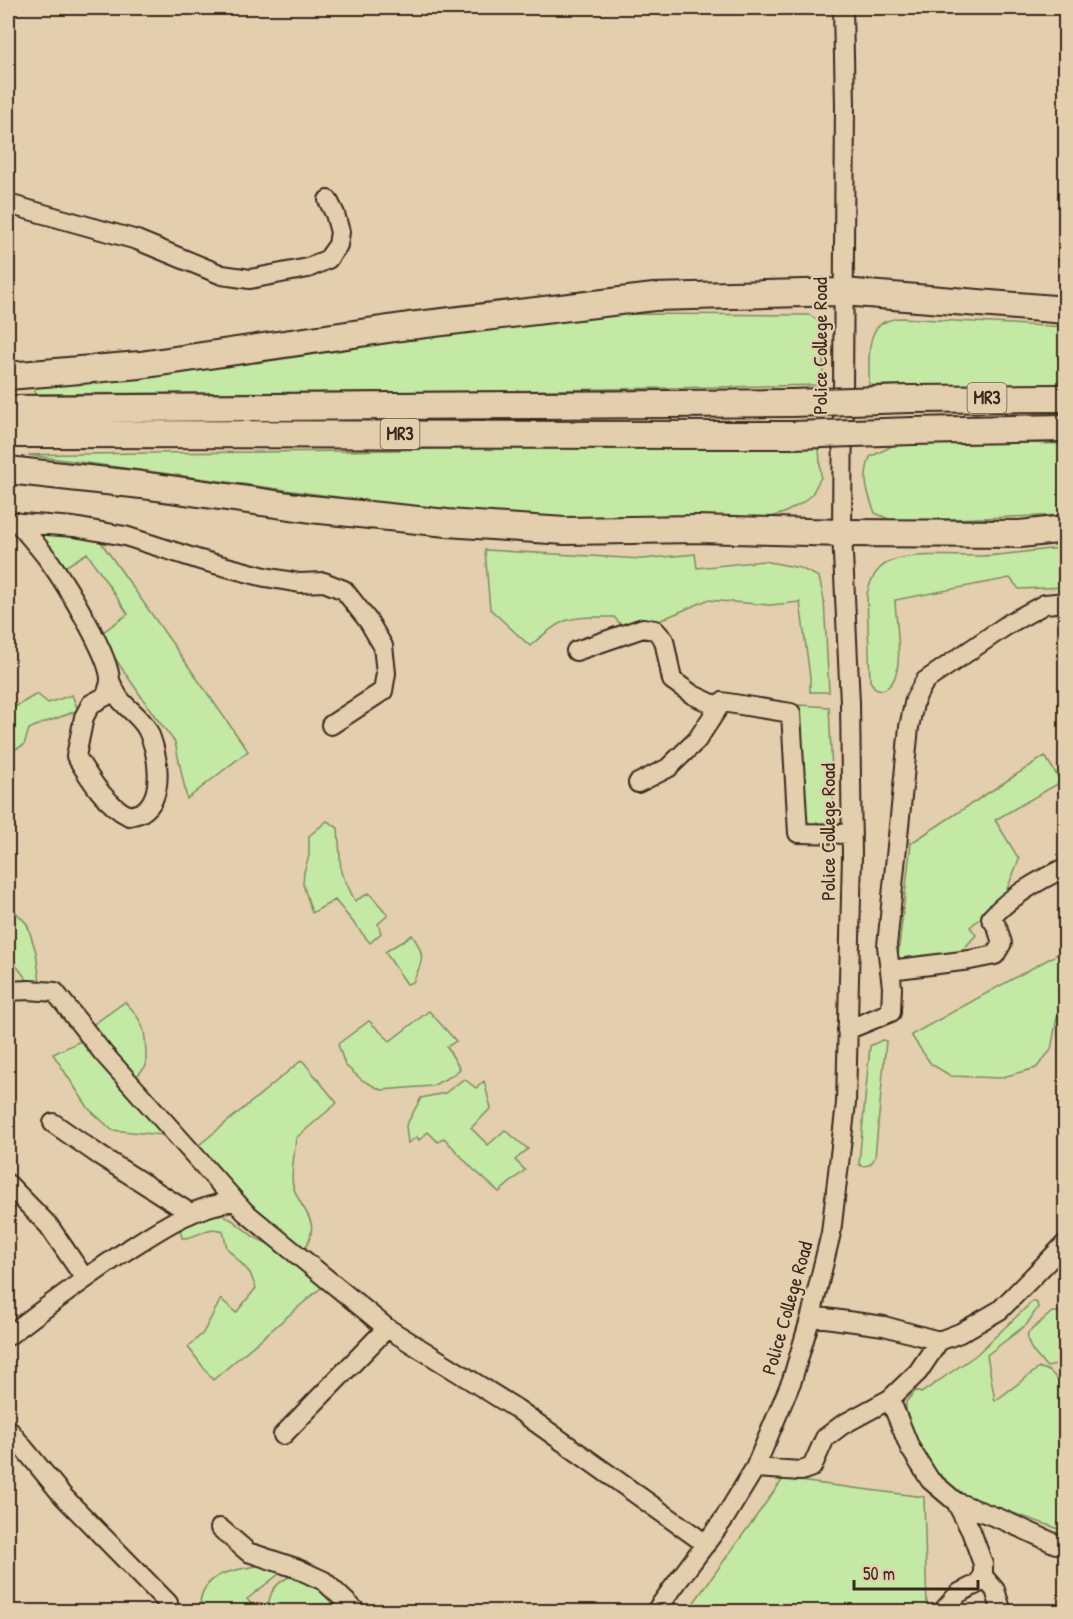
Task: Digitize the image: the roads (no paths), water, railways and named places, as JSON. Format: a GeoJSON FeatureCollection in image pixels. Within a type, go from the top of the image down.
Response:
{"type":"FeatureCollection","features":[{"type":"Feature","properties":{"kind":"highway"},"geometry":{"type":"LineString","coordinates":[[8,376],[140,365],[409,326],[654,297],[843,292],[1065,310]]}},
{"type":"Feature","properties":{"kind":"highway","name":"MR3"},"geometry":{"type":"LineString","coordinates":[[8,409],[792,404],[909,399],[1065,398]]}},
{"type":"Feature","properties":{"kind":"highway","name":"MR3"},"geometry":{"type":"LineString","coordinates":[[8,434],[793,435],[1065,428]]}},
{"type":"Feature","properties":{"kind":"highway"},"geometry":{"type":"LineString","coordinates":[[8,470],[447,523],[565,531],[697,529],[1020,534],[1065,529]]}},
{"type":"Feature","properties":{"kind":"street","name":"Police College Road"},"geometry":{"type":"LineString","coordinates":[[655,1611],[724,1519],[754,1468],[792,1380],[811,1316],[831,1233],[846,1103],[852,834],[850,703],[842,533],[843,8]]}},
{"type":"Feature","properties":{"kind":"street"},"geometry":{"type":"LineString","coordinates":[[8,204],[137,240],[222,275],[250,279],[308,268],[328,259],[338,245],[340,232],[328,200]]}},
{"type":"Feature","properties":{"kind":"street"},"geometry":{"type":"LineString","coordinates":[[10,520],[50,563],[99,647],[110,681],[120,699],[138,716],[157,754],[158,777],[154,796],[143,812],[129,816],[116,809],[88,777],[76,756],[84,717],[91,704],[106,696],[110,681]]}},
{"type":"Feature","properties":{"kind":"street"},"geometry":{"type":"LineString","coordinates":[[10,520],[74,527],[125,536],[200,560],[254,574],[300,582],[324,582],[344,591],[369,622],[383,646],[387,673],[383,691],[331,725]]}},
{"type":"Feature","properties":{"kind":"street"},"geometry":{"type":"LineString","coordinates":[[847,1030],[891,1012],[892,987],[887,946],[909,727],[915,699],[925,681],[1010,623],[1045,604],[1065,602]]}},
{"type":"Feature","properties":{"kind":"street"},"geometry":{"type":"LineString","coordinates":[[576,651],[643,628],[655,630],[664,640],[672,680],[693,695],[719,707]]}},
{"type":"Feature","properties":{"kind":"street"},"geometry":{"type":"LineString","coordinates":[[638,783],[668,768],[697,740],[722,702],[791,713],[798,833],[852,834]]}},
{"type":"Feature","properties":{"kind":"street"},"geometry":{"type":"LineString","coordinates":[[890,970],[996,955],[1002,943],[997,927],[991,918],[1005,903],[1065,867]]}},
{"type":"Feature","properties":{"kind":"street"},"geometry":{"type":"LineString","coordinates":[[8,991],[15,989],[55,992],[103,1053],[234,1201],[387,1328],[517,1409],[706,1544]]}},
{"type":"Feature","properties":{"kind":"street"},"geometry":{"type":"LineString","coordinates":[[53,1123],[190,1213]]}},
{"type":"Feature","properties":{"kind":"street"},"geometry":{"type":"LineString","coordinates":[[8,1184],[49,1226],[85,1279]]}},
{"type":"Feature","properties":{"kind":"street"},"geometry":{"type":"LineString","coordinates":[[8,1336],[85,1279],[171,1222],[214,1204],[234,1201]]}},
{"type":"Feature","properties":{"kind":"street"},"geometry":{"type":"LineString","coordinates":[[754,1468],[801,1472],[812,1467],[825,1438],[842,1425],[891,1399],[918,1372],[939,1341],[960,1333],[1000,1310],[1065,1243]]}},
{"type":"Feature","properties":{"kind":"street"},"geometry":{"type":"LineString","coordinates":[[811,1316],[884,1326],[939,1341]]}},
{"type":"Feature","properties":{"kind":"street"},"geometry":{"type":"LineString","coordinates":[[283,1435],[387,1328]]}},
{"type":"Feature","properties":{"kind":"street"},"geometry":{"type":"LineString","coordinates":[[891,1399],[910,1448],[930,1480],[956,1502],[1056,1544],[1065,1544]]}},
{"type":"Feature","properties":{"kind":"street"},"geometry":{"type":"LineString","coordinates":[[8,1429],[63,1496],[168,1603]]}},
{"type":"Feature","properties":{"kind":"street"},"geometry":{"type":"LineString","coordinates":[[942,1611],[959,1593],[977,1584],[983,1575],[983,1564],[971,1531],[956,1502]]}},
{"type":"Feature","properties":{"kind":"street"},"geometry":{"type":"LineString","coordinates":[[220,1528],[248,1552],[296,1568],[324,1581],[357,1611]]}},
{"type":"Feature","properties":{"kind":"street"},"geometry":{"type":"LineString","coordinates":[[983,1575],[995,1590],[1002,1611]]}}]}
